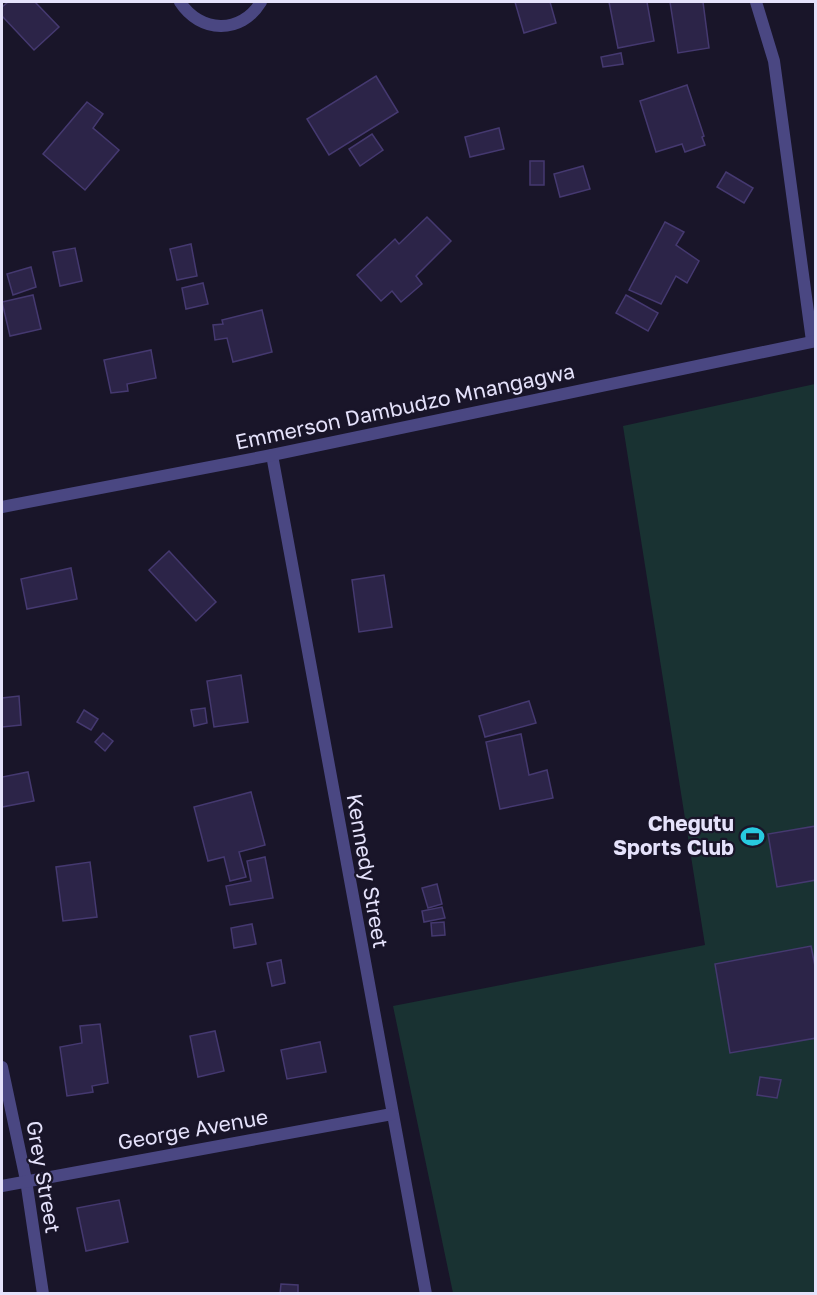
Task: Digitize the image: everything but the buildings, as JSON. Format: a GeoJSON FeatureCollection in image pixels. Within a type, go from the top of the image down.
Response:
{"type":"FeatureCollection","features":[{"type":"Feature","properties":{"kind":"street"},"geometry":{"type":"LineString","coordinates":[[180,2],[186,12],[199,21],[214,26],[230,25],[244,20],[256,10],[261,2]]}},
{"type":"Feature","properties":{"kind":"street"},"geometry":{"type":"LineString","coordinates":[[756,2],[774,61],[814,341]]}},
{"type":"Feature","properties":{"kind":"street","name":"Emmerson Dambudzo Mnangagwa"},"geometry":{"type":"LineString","coordinates":[[2,507],[272,455],[814,341]]}},
{"type":"Feature","properties":{"kind":"street","name":"Kennedy Street"},"geometry":{"type":"LineString","coordinates":[[272,455],[426,1293]]}},
{"type":"Feature","properties":{"kind":"street","name":"Grey Street"},"geometry":{"type":"LineString","coordinates":[[2,1067],[26,1180],[43,1293]]}},
{"type":"Feature","properties":{"kind":"street","name":"George Avenue"},"geometry":{"type":"LineString","coordinates":[[2,1186],[392,1114]]}},
{"type":"Feature","properties":{"kind":"green space","name":"Chegutu Sports Club"},"geometry":{"type":"Polygon","coordinates":[[[815,384],[815,1293],[453,1293],[393,1006],[705,945],[623,426],[815,384]]]}},
{"type":"Feature","properties":{"kind":"place","name":"Chegutu Sports Club"},"geometry":{"type":"Point","coordinates":[752,836]}}]}
